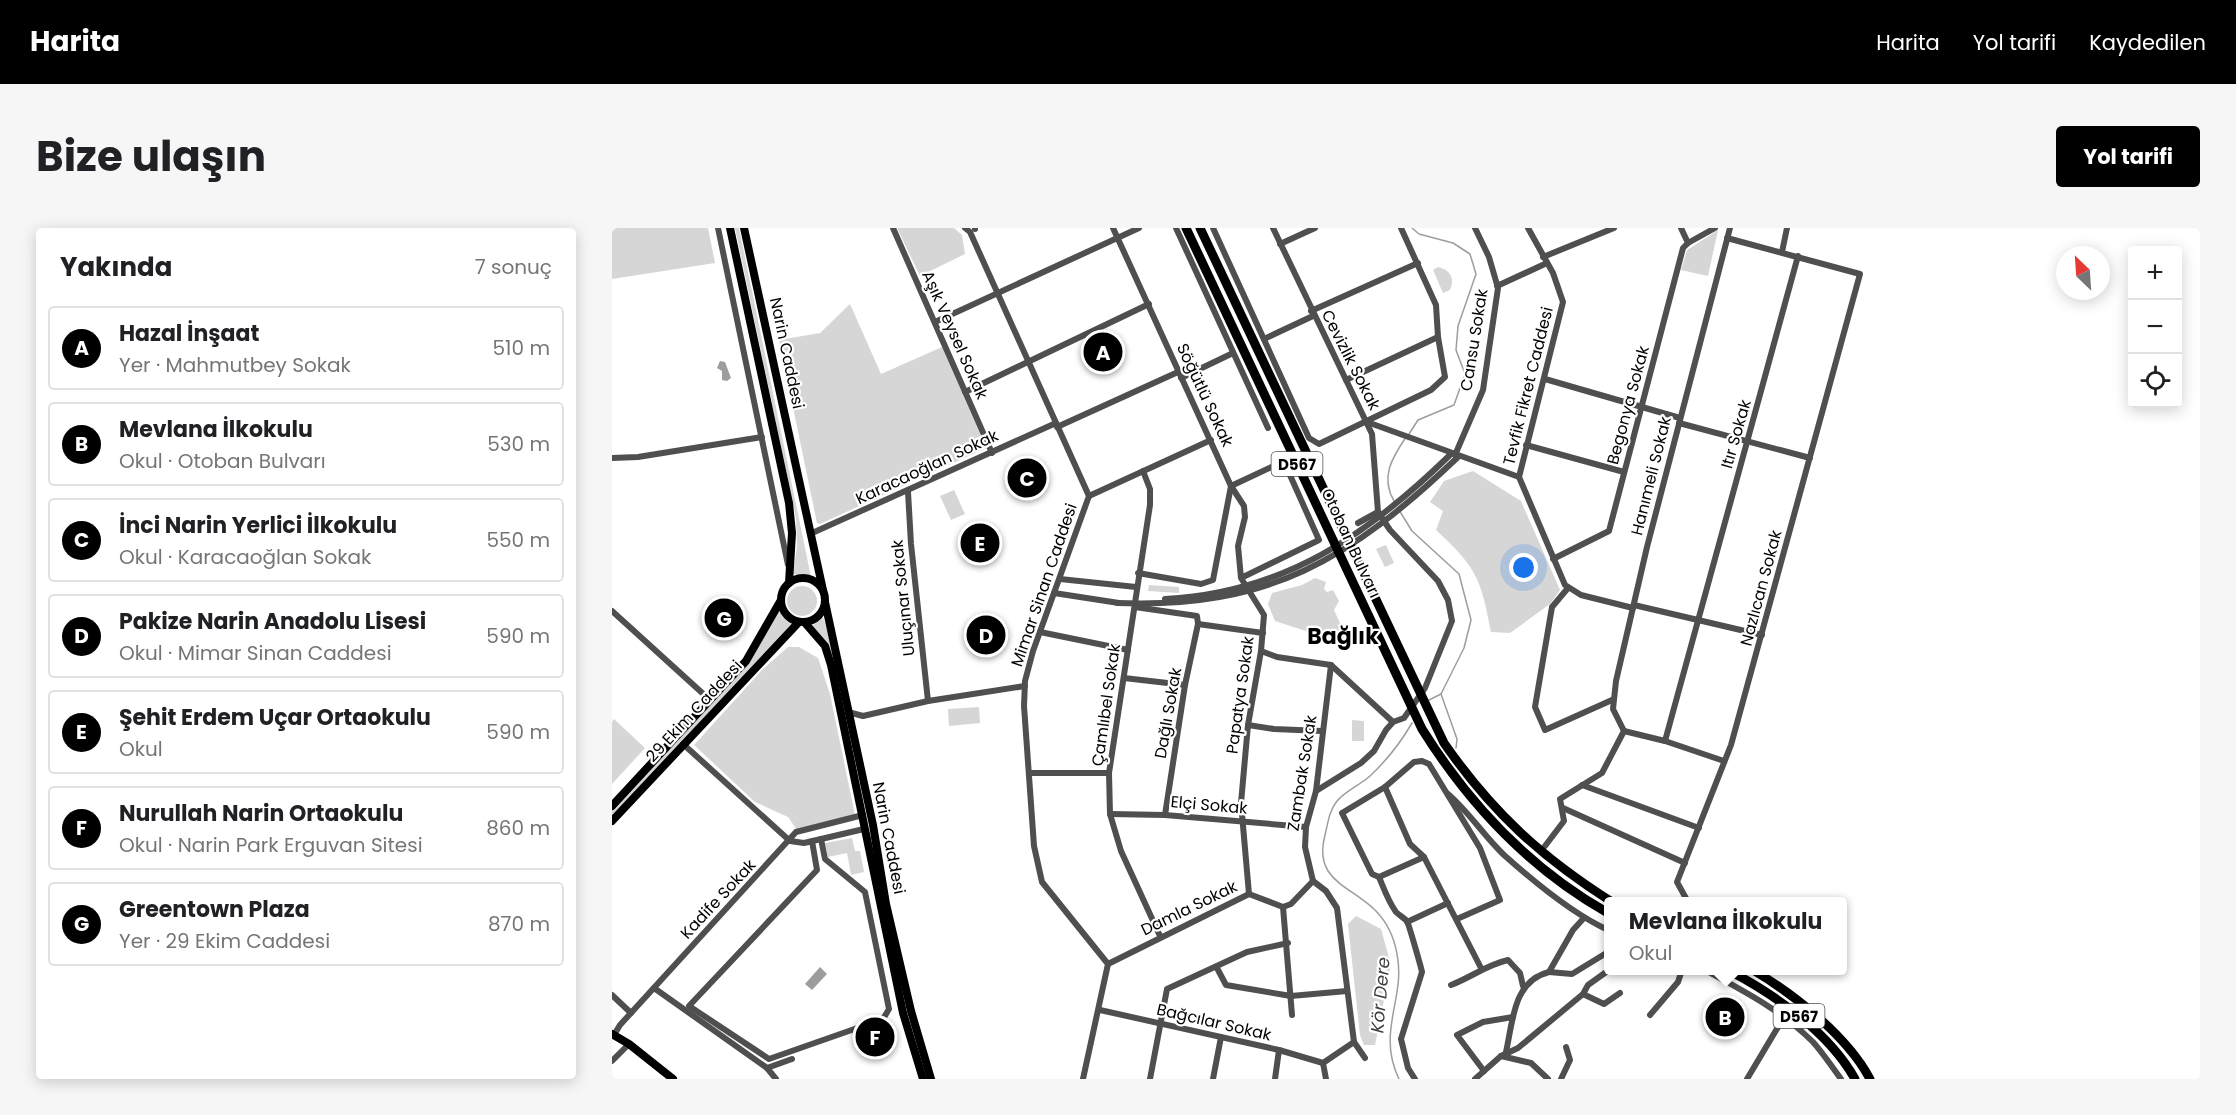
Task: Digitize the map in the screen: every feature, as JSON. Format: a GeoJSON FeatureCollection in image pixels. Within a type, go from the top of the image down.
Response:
{"type":"FeatureCollection","features":[{"type":"Feature","properties":{"kind":"highway","name":"Otoban Bulvarı"},"geometry":{"type":"LineString","coordinates":[[1186,228],[1422,729],[1466,794],[1502,833],[1564,884],[1604,910]]}},
{"type":"Feature","properties":{"kind":"highway","name":"Otoban Bulvarı"},"geometry":{"type":"LineString","coordinates":[[1200,228],[1416,689],[1444,743],[1474,786],[1504,819],[1569,874],[1604,897]]}},
{"type":"Feature","properties":{"kind":"highway","name":"D567"},"geometry":{"type":"LineString","coordinates":[[1737,975],[1764,990],[1804,1020],[1855,1079]]}},
{"type":"Feature","properties":{"kind":"highway","name":"D567"},"geometry":{"type":"LineString","coordinates":[[1760,975],[1808,1009],[1827,1027],[1870,1079]]}},
{"type":"Feature","properties":{"kind":"main road","name":"Narin Caddesi"},"geometry":{"type":"LineString","coordinates":[[730,228],[789,503],[792,533],[789,578]]}},
{"type":"Feature","properties":{"kind":"main road","name":"Narin Caddesi"},"geometry":{"type":"LineString","coordinates":[[744,228],[823,590]]}},
{"type":"Feature","properties":{"kind":"main road"},"geometry":{"type":"LineString","coordinates":[[789,578],[807,578],[823,590],[825,602],[821,613],[802,623],[784,612],[780,600],[789,578]]}},
{"type":"Feature","properties":{"kind":"main road","name":"29 Ekim Caddesi"},"geometry":{"type":"LineString","coordinates":[[612,806],[746,661],[780,600]]}},
{"type":"Feature","properties":{"kind":"main road","name":"Narin Caddesi"},"geometry":{"type":"LineString","coordinates":[[825,602],[908,1001],[931,1079]]}},
{"type":"Feature","properties":{"kind":"main road","name":"Narin Caddesi"},"geometry":{"type":"LineString","coordinates":[[802,623],[825,646],[831,665],[863,815],[902,1020],[923,1079]]}},
{"type":"Feature","properties":{"kind":"main road","name":"29 Ekim Caddesi"},"geometry":{"type":"LineString","coordinates":[[612,821],[683,744],[802,623]]}},
{"type":"Feature","properties":{"kind":"main road"},"geometry":{"type":"LineString","coordinates":[[613,1034],[672,1079]]}},
{"type":"Feature","properties":{"kind":"street"},"geometry":{"type":"LineString","coordinates":[[718,228],[789,578]]}},
{"type":"Feature","properties":{"kind":"street","name":"Aşık Veysel Sokak"},"geometry":{"type":"LineString","coordinates":[[892,228],[992,453]]}},
{"type":"Feature","properties":{"kind":"street","name":"Söğütlü Sokak"},"geometry":{"type":"LineString","coordinates":[[1113,228],[1232,486],[1244,506]]}},
{"type":"Feature","properties":{"kind":"street"},"geometry":{"type":"LineString","coordinates":[[935,322],[1139,228]]}},
{"type":"Feature","properties":{"kind":"street"},"geometry":{"type":"LineString","coordinates":[[1176,228],[1268,428]]}},
{"type":"Feature","properties":{"kind":"street"},"geometry":{"type":"LineString","coordinates":[[1213,228],[1309,438],[1319,444],[1431,390],[1445,376],[1438,337],[1436,305],[1401,228]]}},
{"type":"Feature","properties":{"kind":"street","name":"Cevizlik Sokak"},"geometry":{"type":"LineString","coordinates":[[1273,228],[1312,313],[1367,422],[1390,428],[1454,455],[1519,477]]}},
{"type":"Feature","properties":{"kind":"street"},"geometry":{"type":"LineString","coordinates":[[1280,244],[1315,228]]}},
{"type":"Feature","properties":{"kind":"street","name":"Cansu Sokak"},"geometry":{"type":"LineString","coordinates":[[1454,455],[1483,390],[1497,286],[1489,257],[1474,228]]}},
{"type":"Feature","properties":{"kind":"street","name":"Tevfik Fikret Caddesi"},"geometry":{"type":"LineString","coordinates":[[1528,228],[1560,288],[1563,302],[1519,477],[1552,559],[1568,588]]}},
{"type":"Feature","properties":{"kind":"street"},"geometry":{"type":"LineString","coordinates":[[1497,286],[1545,260],[1614,228]]}},
{"type":"Feature","properties":{"kind":"street"},"geometry":{"type":"LineString","coordinates":[[1681,228],[1688,243],[1715,228]]}},
{"type":"Feature","properties":{"kind":"street","name":"Hanımeli Sokak"},"geometry":{"type":"LineString","coordinates":[[1612,700],[1680,420],[1730,228]]}},
{"type":"Feature","properties":{"kind":"street"},"geometry":{"type":"LineString","coordinates":[[1782,252],[1787,228]]}},
{"type":"Feature","properties":{"kind":"street","name":"Mimar Sinan Caddesi"},"geometry":{"type":"LineString","coordinates":[[972,229],[997,295],[1089,496],[1040,632],[1025,686],[1034,846],[1044,886],[1108,964]]}},
{"type":"Feature","properties":{"kind":"street"},"geometry":{"type":"LineString","coordinates":[[1727,238],[1798,256]]}},
{"type":"Feature","properties":{"kind":"street","name":"Begonya Sokak"},"geometry":{"type":"LineString","coordinates":[[1552,559],[1609,531],[1640,405],[1683,248],[1688,243]]}},
{"type":"Feature","properties":{"kind":"street","name":"Nazlıcan Sokak"},"geometry":{"type":"LineString","coordinates":[[1685,897],[1677,882],[1731,745],[1860,274],[1798,256]]}},
{"type":"Feature","properties":{"kind":"street","name":"Itır Sokak"},"geometry":{"type":"LineString","coordinates":[[1665,741],[1798,256]]}},
{"type":"Feature","properties":{"kind":"street"},"geometry":{"type":"LineString","coordinates":[[1264,339],[1312,313],[1418,263]]}},
{"type":"Feature","properties":{"kind":"street"},"geometry":{"type":"LineString","coordinates":[[965,392],[1149,304]]}},
{"type":"Feature","properties":{"kind":"street"},"geometry":{"type":"LineString","coordinates":[[1346,380],[1438,337]]}},
{"type":"Feature","properties":{"kind":"street","name":"Karacaoğlan Sokak"},"geometry":{"type":"LineString","coordinates":[[810,534],[1056,425],[1233,353]]}},
{"type":"Feature","properties":{"kind":"street"},"geometry":{"type":"LineString","coordinates":[[1545,379],[1640,405],[1680,420],[1810,458]]}},
{"type":"Feature","properties":{"kind":"street"},"geometry":{"type":"LineString","coordinates":[[1316,791],[1361,763],[1374,751],[1394,722],[1404,718],[1425,688],[1452,621],[1448,600],[1438,581],[1390,530],[1378,512],[1375,450],[1367,422]]}},
{"type":"Feature","properties":{"kind":"street"},"geometry":{"type":"LineString","coordinates":[[612,458],[638,457],[762,437]]}},
{"type":"Feature","properties":{"kind":"street"},"geometry":{"type":"LineString","coordinates":[[1089,496],[1211,440]]}},
{"type":"Feature","properties":{"kind":"street"},"geometry":{"type":"LineString","coordinates":[[1526,445],[1624,472]]}},
{"type":"Feature","properties":{"kind":"street"},"geometry":{"type":"LineString","coordinates":[[1054,593],[1134,604],[1210,596],[1275,583],[1312,568],[1352,546],[1389,520],[1454,455]]}},
{"type":"Feature","properties":{"kind":"street"},"geometry":{"type":"LineString","coordinates":[[1138,573],[1201,584],[1213,580],[1232,486],[1280,463],[1285,464],[1319,540],[1241,578]]}},
{"type":"Feature","properties":{"kind":"street","name":"Çamlıbel Sokak"},"geometry":{"type":"LineString","coordinates":[[1143,471],[1150,489],[1149,505],[1110,772],[1110,814],[1121,851],[1160,936]]}},
{"type":"Feature","properties":{"kind":"street","name":"Uluçınar Sokak"},"geometry":{"type":"LineString","coordinates":[[908,492],[910,544],[928,701]]}},
{"type":"Feature","properties":{"kind":"street","name":"Papatya Sokak"},"geometry":{"type":"LineString","coordinates":[[1244,506],[1245,518],[1238,546],[1241,578],[1264,615],[1261,651],[1248,725],[1241,803],[1249,894]]}},
{"type":"Feature","properties":{"kind":"street"},"geometry":{"type":"LineString","coordinates":[[1358,523],[1378,512]]}},
{"type":"Feature","properties":{"kind":"street"},"geometry":{"type":"LineString","coordinates":[[1060,579],[1136,587]]}},
{"type":"Feature","properties":{"kind":"street"},"geometry":{"type":"LineString","coordinates":[[1724,761],[1665,741],[1624,731],[1613,709],[1612,700],[1545,730],[1535,707],[1552,607],[1568,588],[1581,595],[1762,635]]}},
{"type":"Feature","properties":{"kind":"street"},"geometry":{"type":"LineString","coordinates":[[1134,604],[1263,633]]}},
{"type":"Feature","properties":{"kind":"street"},"geometry":{"type":"LineString","coordinates":[[612,612],[710,700]]}},
{"type":"Feature","properties":{"kind":"street","name":"Dağlı Sokak"},"geometry":{"type":"LineString","coordinates":[[1165,815],[1197,620]]}},
{"type":"Feature","properties":{"kind":"street"},"geometry":{"type":"LineString","coordinates":[[1040,632],[1128,650]]}},
{"type":"Feature","properties":{"kind":"street"},"geometry":{"type":"LineString","coordinates":[[1261,651],[1277,657],[1331,665],[1394,722]]}},
{"type":"Feature","properties":{"kind":"street","name":"Zambak Sokak"},"geometry":{"type":"LineString","coordinates":[[1313,881],[1305,847],[1306,827],[1316,791],[1331,665]]}},
{"type":"Feature","properties":{"kind":"street"},"geometry":{"type":"LineString","coordinates":[[1124,678],[1185,685]]}},
{"type":"Feature","properties":{"kind":"street"},"geometry":{"type":"LineString","coordinates":[[848,712],[863,716],[928,701],[1025,686]]}},
{"type":"Feature","properties":{"kind":"street"},"geometry":{"type":"LineString","coordinates":[[851,727],[863,716]]}},
{"type":"Feature","properties":{"kind":"street"},"geometry":{"type":"LineString","coordinates":[[1248,725],[1322,730]]}},
{"type":"Feature","properties":{"kind":"street"},"geometry":{"type":"LineString","coordinates":[[1545,846],[1564,821],[1560,799],[1602,773],[1624,731]]}},
{"type":"Feature","properties":{"kind":"street"},"geometry":{"type":"LineString","coordinates":[[683,744],[790,841],[812,842],[864,829]]}},
{"type":"Feature","properties":{"kind":"street"},"geometry":{"type":"LineString","coordinates":[[1415,1079],[1408,1068],[1401,1039],[1422,972],[1407,921],[1398,914],[1387,898],[1379,877],[1372,874],[1342,813],[1385,787],[1414,762],[1422,760],[1429,764],[1480,848],[1500,900],[1457,919]]}},
{"type":"Feature","properties":{"kind":"street"},"geometry":{"type":"LineString","coordinates":[[1029,773],[1110,772]]}},
{"type":"Feature","properties":{"kind":"street"},"geometry":{"type":"LineString","coordinates":[[1582,785],[1699,828]]}},
{"type":"Feature","properties":{"kind":"street"},"geometry":{"type":"LineString","coordinates":[[1385,787],[1410,844],[1424,856],[1481,968]]}},
{"type":"Feature","properties":{"kind":"street"},"geometry":{"type":"LineString","coordinates":[[1445,791],[1505,855],[1583,919],[1604,928]]}},
{"type":"Feature","properties":{"kind":"street"},"geometry":{"type":"LineString","coordinates":[[1563,808],[1685,863]]}},
{"type":"Feature","properties":{"kind":"street","name":"Elçi Sokak"},"geometry":{"type":"LineString","coordinates":[[1110,814],[1165,815],[1306,827]]}},
{"type":"Feature","properties":{"kind":"street","name":"Kadife Sokak"},"geometry":{"type":"LineString","coordinates":[[613,1034],[796,832],[863,815]]}},
{"type":"Feature","properties":{"kind":"street"},"geometry":{"type":"LineString","coordinates":[[812,842],[817,870],[689,1006],[769,1059],[883,1019],[889,1009],[865,892],[825,859],[821,839]]}},
{"type":"Feature","properties":{"kind":"street"},"geometry":{"type":"LineString","coordinates":[[1379,877],[1424,856]]}},
{"type":"Feature","properties":{"kind":"street"},"geometry":{"type":"LineString","coordinates":[[1292,1015],[1288,943],[1283,907],[1291,904],[1313,881],[1326,891],[1337,908],[1354,1042],[1365,1058]]}},
{"type":"Feature","properties":{"kind":"street","name":"Damla Sokak"},"geometry":{"type":"LineString","coordinates":[[1108,964],[1160,936],[1249,894],[1283,907]]}},
{"type":"Feature","properties":{"kind":"street"},"geometry":{"type":"LineString","coordinates":[[1407,921],[1448,903]]}},
{"type":"Feature","properties":{"kind":"street"},"geometry":{"type":"LineString","coordinates":[[1549,972],[1573,930],[1583,919]]}},
{"type":"Feature","properties":{"kind":"street"},"geometry":{"type":"LineString","coordinates":[[1150,1079],[1167,989],[1217,968],[1247,952],[1288,943]]}},
{"type":"Feature","properties":{"kind":"street"},"geometry":{"type":"LineString","coordinates":[[1523,986],[1540,974],[1549,972],[1572,974],[1604,954]]}},
{"type":"Feature","properties":{"kind":"street"},"geometry":{"type":"LineString","coordinates":[[1451,985],[1474,976],[1481,968],[1508,960],[1520,973],[1523,986],[1504,1054]]}},
{"type":"Feature","properties":{"kind":"street"},"geometry":{"type":"LineString","coordinates":[[1083,1079],[1100,1010],[1108,964]]}},
{"type":"Feature","properties":{"kind":"street"},"geometry":{"type":"LineString","coordinates":[[1217,968],[1226,985],[1291,996],[1347,991]]}},
{"type":"Feature","properties":{"kind":"street"},"geometry":{"type":"LineString","coordinates":[[1475,1079],[1504,1054],[1518,1048],[1583,994],[1588,985],[1604,973]]}},
{"type":"Feature","properties":{"kind":"street"},"geometry":{"type":"LineString","coordinates":[[1650,1015],[1678,982],[1680,975]]}},
{"type":"Feature","properties":{"kind":"street"},"geometry":{"type":"LineString","coordinates":[[1714,975],[1760,1000],[1784,1017],[1815,1044],[1841,1079]]}},
{"type":"Feature","properties":{"kind":"street"},"geometry":{"type":"LineString","coordinates":[[654,988],[766,1068],[776,1079]]}},
{"type":"Feature","properties":{"kind":"street"},"geometry":{"type":"LineString","coordinates":[[1583,994],[1604,1004],[1620,993]]}},
{"type":"Feature","properties":{"kind":"street"},"geometry":{"type":"LineString","coordinates":[[612,995],[632,1013]]}},
{"type":"Feature","properties":{"kind":"street","name":"Bağcılar Sokak"},"geometry":{"type":"LineString","coordinates":[[1100,1010],[1279,1050],[1323,1063]]}},
{"type":"Feature","properties":{"kind":"street"},"geometry":{"type":"LineString","coordinates":[[1484,1071],[1456,1035],[1483,1022],[1514,1017]]}},
{"type":"Feature","properties":{"kind":"street"},"geometry":{"type":"LineString","coordinates":[[1747,1079],[1784,1017]]}},
{"type":"Feature","properties":{"kind":"street"},"geometry":{"type":"LineString","coordinates":[[1457,1028],[1473,1027]]}},
{"type":"Feature","properties":{"kind":"street"},"geometry":{"type":"LineString","coordinates":[[1214,1079],[1221,1037]]}},
{"type":"Feature","properties":{"kind":"street"},"geometry":{"type":"LineString","coordinates":[[1326,1079],[1323,1063],[1354,1042]]}},
{"type":"Feature","properties":{"kind":"street"},"geometry":{"type":"LineString","coordinates":[[612,1061],[629,1044]]}},
{"type":"Feature","properties":{"kind":"street"},"geometry":{"type":"LineString","coordinates":[[1561,1079],[1569,1060],[1566,1047]]}},
{"type":"Feature","properties":{"kind":"street"},"geometry":{"type":"LineString","coordinates":[[1275,1079],[1279,1050]]}},
{"type":"Feature","properties":{"kind":"street"},"geometry":{"type":"LineString","coordinates":[[1504,1054],[1531,1063],[1548,1079]]}},
{"type":"Feature","properties":{"kind":"street"},"geometry":{"type":"LineString","coordinates":[[766,1068],[792,1059]]}},
{"type":"Feature","properties":{"kind":"shaded area"},"geometry":{"type":"Polygon","coordinates":[[[612,228],[708,228],[715,263],[612,279],[612,228]]]}},
{"type":"Feature","properties":{"kind":"shaded area"},"geometry":{"type":"Polygon","coordinates":[[[735,228],[739,228],[811,577],[793,574],[797,546],[796,518],[735,228]]]}},
{"type":"Feature","properties":{"kind":"shaded area"},"geometry":{"type":"Polygon","coordinates":[[[897,228],[954,228],[962,235],[965,254],[920,276],[897,228]]]}},
{"type":"Feature","properties":{"kind":"shaded area"},"geometry":{"type":"Polygon","coordinates":[[[1718,230],[1708,276],[1681,270],[1687,250],[1718,230]]]}},
{"type":"Feature","properties":{"kind":"shaded area"},"geometry":{"type":"Polygon","coordinates":[[[1438,267],[1446,270],[1452,279],[1450,290],[1443,293],[1433,270],[1438,267]]]}},
{"type":"Feature","properties":{"kind":"shaded area"},"geometry":{"type":"Polygon","coordinates":[[[850,304],[881,374],[942,347],[986,448],[820,524],[817,523],[779,340],[820,333],[850,304]]]}},
{"type":"Feature","properties":{"kind":"shaded area"},"geometry":{"type":"Polygon","coordinates":[[[720,361],[725,362],[731,378],[727,381],[722,380],[722,371],[717,368],[720,361]]]}},
{"type":"Feature","properties":{"kind":"shaded area"},"geometry":{"type":"Polygon","coordinates":[[[1473,471],[1521,501],[1560,590],[1550,604],[1510,633],[1491,632],[1484,598],[1475,575],[1460,554],[1436,530],[1443,511],[1430,502],[1444,481],[1473,471]]]}},
{"type":"Feature","properties":{"kind":"shaded area"},"geometry":{"type":"Polygon","coordinates":[[[954,490],[965,514],[951,520],[940,496],[954,490]]]}},
{"type":"Feature","properties":{"kind":"shaded area"},"geometry":{"type":"Polygon","coordinates":[[[1386,545],[1394,563],[1385,567],[1376,549],[1386,545]]]}},
{"type":"Feature","properties":{"kind":"shaded area"},"geometry":{"type":"Polygon","coordinates":[[[1315,578],[1326,582],[1324,589],[1327,592],[1333,590],[1339,601],[1334,610],[1347,638],[1330,639],[1275,621],[1268,604],[1272,593],[1302,585],[1315,578]]]}},
{"type":"Feature","properties":{"kind":"shaded area"},"geometry":{"type":"Polygon","coordinates":[[[1149,585],[1179,587],[1179,593],[1148,591],[1149,585]]]}},
{"type":"Feature","properties":{"kind":"shaded area"},"geometry":{"type":"Polygon","coordinates":[[[802,586],[813,590],[817,601],[813,612],[802,616],[791,612],[787,601],[791,590],[802,586]]]}},
{"type":"Feature","properties":{"kind":"shaded area"},"geometry":{"type":"Polygon","coordinates":[[[780,608],[786,618],[795,623],[612,818],[612,808],[748,662],[780,608]]]}},
{"type":"Feature","properties":{"kind":"shaded area"},"geometry":{"type":"Polygon","coordinates":[[[823,617],[830,639],[866,820],[827,644],[812,626],[823,617]]]}},
{"type":"Feature","properties":{"kind":"shaded area"},"geometry":{"type":"Polygon","coordinates":[[[788,647],[799,647],[818,658],[830,694],[855,815],[797,830],[788,817],[755,802],[694,745],[763,669],[788,647]]]}},
{"type":"Feature","properties":{"kind":"shaded area"},"geometry":{"type":"Polygon","coordinates":[[[979,707],[980,723],[949,726],[948,709],[979,707]]]}},
{"type":"Feature","properties":{"kind":"shaded area"},"geometry":{"type":"Polygon","coordinates":[[[614,719],[645,748],[612,784],[612,722],[614,719]]]}},
{"type":"Feature","properties":{"kind":"shaded area"},"geometry":{"type":"Polygon","coordinates":[[[1352,720],[1364,721],[1364,741],[1352,741],[1352,720]]]}},
{"type":"Feature","properties":{"kind":"shaded area"},"geometry":{"type":"Polygon","coordinates":[[[852,838],[855,851],[860,851],[864,872],[851,875],[847,853],[828,857],[825,843],[852,838]]]}},
{"type":"Feature","properties":{"kind":"shaded area"},"geometry":{"type":"Polygon","coordinates":[[[1356,916],[1381,929],[1391,965],[1375,1045],[1364,1045],[1360,1035],[1348,924],[1356,916]]]}},
{"type":"Feature","properties":{"kind":"shaded area"},"geometry":{"type":"Polygon","coordinates":[[[820,967],[827,974],[812,990],[805,984],[820,967]]]}},
{"type":"Feature","properties":{"kind":"waterway","name":"Kör Dere"},"geometry":{"type":"LineString","coordinates":[[1409,434],[1418,420],[1454,405],[1465,374],[1456,350],[1458,326],[1476,274],[1470,254],[1453,243],[1419,234],[1412,228]]}},
{"type":"Feature","properties":{"kind":"waterway","name":"Kör Dere"},"geometry":{"type":"LineString","coordinates":[[1394,501],[1388,484],[1388,476],[1392,460],[1406,437]]}},
{"type":"Feature","properties":{"kind":"waterway","name":"Kör Dere"},"geometry":{"type":"LineString","coordinates":[[1399,510],[1412,531],[1459,574],[1471,620],[1464,648],[1441,694],[1429,700]]}},
{"type":"Feature","properties":{"kind":"waterway"},"geometry":{"type":"LineString","coordinates":[[1441,694],[1457,739],[1456,748]]}},
{"type":"Feature","properties":{"kind":"waterway","name":"Kör Dere"},"geometry":{"type":"LineString","coordinates":[[1399,1079],[1390,1046],[1399,970],[1394,942],[1389,930],[1375,910],[1329,872],[1324,862],[1323,850],[1329,817],[1337,801],[1376,770],[1393,751],[1412,723]]}},
{"type":"Feature","properties":{"kind":"place","name":"Hazal İnşaat"},"geometry":{"type":"Point","coordinates":[1103,352]}},
{"type":"Feature","properties":{"kind":"place","name":"İnci Narin Yerlici İlkokulu"},"geometry":{"type":"Point","coordinates":[1027,478]}},
{"type":"Feature","properties":{"kind":"place","name":"Şehit Erdem Uçar Ortaokulu"},"geometry":{"type":"Point","coordinates":[980,543]}},
{"type":"Feature","properties":{"kind":"place","name":"Greentown Plaza"},"geometry":{"type":"Point","coordinates":[724,618]}},
{"type":"Feature","properties":{"kind":"place","name":"Pakize Narin Anadolu Lisesi"},"geometry":{"type":"Point","coordinates":[986,635]}},
{"type":"Feature","properties":{"kind":"place","name":"Mevlana İlkokulu"},"geometry":{"type":"Point","coordinates":[1725,1017]}},
{"type":"Feature","properties":{"kind":"place","name":"Nurullah Narin Ortaokulu"},"geometry":{"type":"Point","coordinates":[875,1037]}},
{"type":"Feature","properties":{"kind":"district","name":"Bağlık"},"geometry":{"type":"Point","coordinates":[1343,636]}}]}
